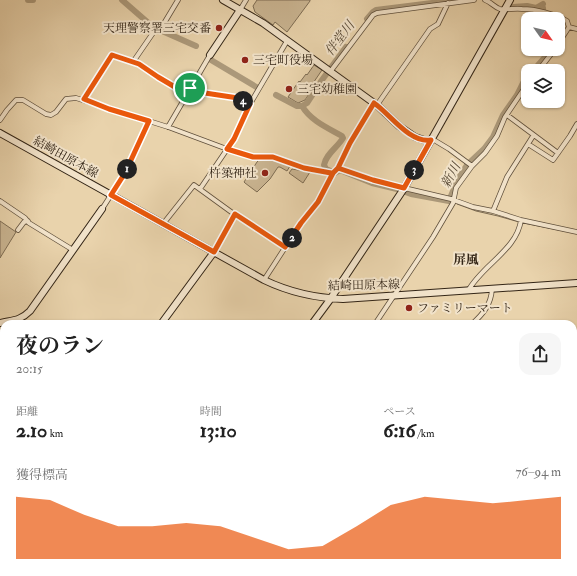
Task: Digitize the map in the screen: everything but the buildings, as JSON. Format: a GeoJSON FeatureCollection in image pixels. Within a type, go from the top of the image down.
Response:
{"type":"FeatureCollection","features":[{"type":"Feature","properties":{"kind":"street"},"geometry":{"type":"LineString","coordinates":[[133,62],[153,33],[163,26],[178,0]]}},
{"type":"Feature","properties":{"kind":"street"},"geometry":{"type":"LineString","coordinates":[[223,0],[264,23],[376,104],[399,126],[415,137],[424,140],[434,140],[472,166]]}},
{"type":"Feature","properties":{"kind":"street"},"geometry":{"type":"LineString","coordinates":[[168,127],[210,55],[246,0]]}},
{"type":"Feature","properties":{"kind":"street"},"geometry":{"type":"LineString","coordinates":[[329,71],[373,15],[377,13],[474,0]]}},
{"type":"Feature","properties":{"kind":"street"},"geometry":{"type":"LineString","coordinates":[[485,0],[494,7],[504,9],[524,8],[559,16],[567,20],[569,27],[565,33]]}},
{"type":"Feature","properties":{"kind":"street"},"geometry":{"type":"LineString","coordinates":[[315,320],[403,190],[510,0]]}},
{"type":"Feature","properties":{"kind":"street"},"geometry":{"type":"LineString","coordinates":[[264,280],[301,223],[318,202],[333,173],[338,168],[350,143],[430,29],[438,24],[448,3]]}},
{"type":"Feature","properties":{"kind":"street"},"geometry":{"type":"LineString","coordinates":[[569,27],[577,29]]}},
{"type":"Feature","properties":{"kind":"street"},"geometry":{"type":"LineString","coordinates":[[200,189],[234,139],[250,104],[287,41]]}},
{"type":"Feature","properties":{"kind":"street"},"geometry":{"type":"LineString","coordinates":[[84,99],[112,55],[139,64],[187,94]]}},
{"type":"Feature","properties":{"kind":"street"},"geometry":{"type":"LineString","coordinates":[[543,64],[550,56]]}},
{"type":"Feature","properties":{"kind":"street"},"geometry":{"type":"LineString","coordinates":[[190,88],[205,93],[238,98],[250,104]]}},
{"type":"Feature","properties":{"kind":"street"},"geometry":{"type":"LineString","coordinates":[[378,320],[453,203],[456,188],[497,136],[507,115],[521,94]]}},
{"type":"Feature","properties":{"kind":"street"},"geometry":{"type":"LineString","coordinates":[[0,120],[16,100],[23,100],[46,114],[51,115],[56,112],[66,99],[84,99],[109,109],[168,127],[253,157],[273,157],[304,168],[333,173]]}},
{"type":"Feature","properties":{"kind":"street"},"geometry":{"type":"LineString","coordinates":[[507,115],[533,136],[558,153]]}},
{"type":"Feature","properties":{"kind":"street"},"geometry":{"type":"LineString","coordinates":[[17,320],[30,311],[102,209],[125,173],[149,121]]}},
{"type":"Feature","properties":{"kind":"street"},"geometry":{"type":"LineString","coordinates":[[528,144],[553,160],[577,124]]}},
{"type":"Feature","properties":{"kind":"street","name":"結崎田原本線"},"geometry":{"type":"LineString","coordinates":[[0,133],[264,280],[286,290],[311,296],[343,299],[577,283]]}},
{"type":"Feature","properties":{"kind":"street"},"geometry":{"type":"LineString","coordinates":[[493,211],[507,177],[533,136]]}},
{"type":"Feature","properties":{"kind":"street"},"geometry":{"type":"LineString","coordinates":[[338,168],[403,190],[453,200],[521,220],[577,232]]}},
{"type":"Feature","properties":{"kind":"street"},"geometry":{"type":"LineString","coordinates":[[163,224],[194,185],[285,247]]}},
{"type":"Feature","properties":{"kind":"street"},"geometry":{"type":"LineString","coordinates":[[0,201],[26,218],[29,223],[73,250]]}},
{"type":"Feature","properties":{"kind":"street"},"geometry":{"type":"LineString","coordinates":[[165,320],[214,252],[235,214]]}},
{"type":"Feature","properties":{"kind":"street"},"geometry":{"type":"LineString","coordinates":[[468,291],[486,268],[501,254],[511,241],[518,231],[521,220]]}},
{"type":"Feature","properties":{"kind":"street"},"geometry":{"type":"LineString","coordinates":[[18,230],[24,222],[28,221]]}},
{"type":"Feature","properties":{"kind":"street"},"geometry":{"type":"LineString","coordinates":[[476,320],[487,308],[492,289]]}},
{"type":"Feature","properties":{"kind":"shaded area"},"geometry":{"type":"Polygon","coordinates":[[[257,0],[310,1],[287,32],[275,22],[273,25],[255,12],[253,6],[257,0]]]}},
{"type":"Feature","properties":{"kind":"shaded area"},"geometry":{"type":"Polygon","coordinates":[[[314,65],[322,70],[307,92],[309,94],[305,100],[298,103],[288,97],[299,81],[300,82],[306,74],[307,75],[314,65]]]}},
{"type":"Feature","properties":{"kind":"shaded area"},"geometry":{"type":"Polygon","coordinates":[[[260,159],[273,159],[290,166],[287,171],[278,167],[270,179],[257,192],[244,182],[260,159]]]}},
{"type":"Feature","properties":{"kind":"shaded area"},"geometry":{"type":"Polygon","coordinates":[[[292,169],[310,172],[303,183],[289,173],[292,169]]]}},
{"type":"Feature","properties":{"kind":"shaded area"},"geometry":{"type":"Polygon","coordinates":[[[0,221],[16,232],[0,258],[0,221]]]}},
{"type":"Feature","properties":{"kind":"waterway","name":"新川"},"geometry":{"type":"LineString","coordinates":[[28,0],[33,0]]}},
{"type":"Feature","properties":{"kind":"waterway","name":"新川"},"geometry":{"type":"LineString","coordinates":[[122,0],[153,27],[196,46]]}},
{"type":"Feature","properties":{"kind":"waterway","name":"伴堂川"},"geometry":{"type":"LineString","coordinates":[[367,19],[376,10],[456,0]]}},
{"type":"Feature","properties":{"kind":"waterway","name":"伴堂川"},"geometry":{"type":"LineString","coordinates":[[513,7],[527,6],[536,8],[543,4]]}},
{"type":"Feature","properties":{"kind":"waterway","name":"新川"},"geometry":{"type":"LineString","coordinates":[[543,8],[543,12]]}},
{"type":"Feature","properties":{"kind":"waterway","name":"伴堂川"},"geometry":{"type":"LineString","coordinates":[[302,106],[307,103],[346,47]]}},
{"type":"Feature","properties":{"kind":"waterway","name":"新川"},"geometry":{"type":"LineString","coordinates":[[539,64],[546,56]]}},
{"type":"Feature","properties":{"kind":"waterway","name":"新川"},"geometry":{"type":"LineString","coordinates":[[211,60],[258,88]]}},
{"type":"Feature","properties":{"kind":"waterway","name":"新川"},"geometry":{"type":"LineString","coordinates":[[276,95],[297,106],[302,106],[315,120],[342,136],[343,138],[325,161],[324,165],[326,169],[335,173],[340,170],[372,183],[411,194],[449,201],[458,179],[467,165],[484,149],[493,137],[503,115],[521,87]]}},
{"type":"Feature","properties":{"kind":"waterway"},"geometry":{"type":"LineString","coordinates":[[457,204],[476,211],[519,222]]}},
{"type":"Feature","properties":{"kind":"waterway"},"geometry":{"type":"LineString","coordinates":[[523,223],[564,231]]}},
{"type":"Feature","properties":{"kind":"place","name":"天理警察署三宅交番"},"geometry":{"type":"Point","coordinates":[219,28]}},
{"type":"Feature","properties":{"kind":"place","name":"三宅町役場"},"geometry":{"type":"Point","coordinates":[245,60]}},
{"type":"Feature","properties":{"kind":"place","name":"三宅幼稚園"},"geometry":{"type":"Point","coordinates":[289,89]}},
{"type":"Feature","properties":{"kind":"place","name":"杵築神社"},"geometry":{"type":"Point","coordinates":[265,173]}},
{"type":"Feature","properties":{"kind":"place","name":"ファミリーマート"},"geometry":{"type":"Point","coordinates":[409,308]}},
{"type":"Feature","properties":{"kind":"district","name":"屏風"},"geometry":{"type":"Point","coordinates":[466,259]}},
{"type":"Feature","properties":{"kind":"route"},"geometry":{"type":"LineString","coordinates":[[190,88],[187,94],[139,64],[112,55],[84,99],[109,109],[149,121],[125,173],[111,195],[214,252],[235,214],[285,247],[301,223],[318,202],[318,199],[333,173],[338,168],[350,143],[374,103],[383,109],[399,126],[415,137],[424,140],[431,140],[404,188],[373,180],[338,168],[331,173],[304,168],[269,156],[257,158],[227,149],[234,139],[250,104],[238,98],[205,93],[190,88]]}}]}
